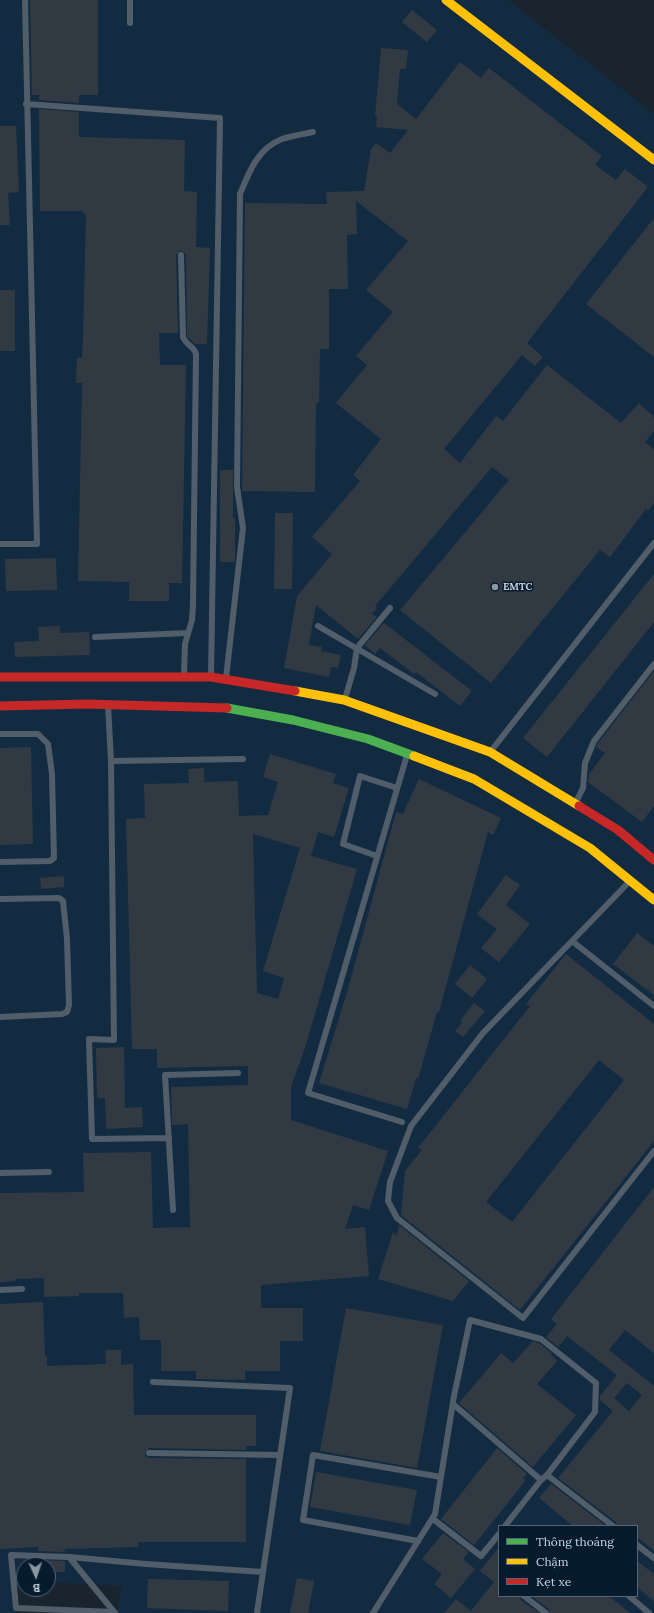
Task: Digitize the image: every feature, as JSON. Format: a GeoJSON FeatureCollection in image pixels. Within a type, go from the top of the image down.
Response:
{"type":"FeatureCollection","features":[{"type":"Feature","properties":{"kind":"street"},"geometry":{"type":"LineString","coordinates":[[446,0],[654,160]]}},
{"type":"Feature","properties":{"kind":"street"},"geometry":{"type":"LineString","coordinates":[[0,677],[226,678],[344,700],[490,752],[618,830],[654,860]]}},
{"type":"Feature","properties":{"kind":"street"},"geometry":{"type":"LineString","coordinates":[[0,706],[87,704],[221,707],[293,720],[368,739],[407,755],[474,779],[590,848],[654,900]]}},
{"type":"Feature","properties":{"kind":"lane"},"geometry":{"type":"LineString","coordinates":[[0,544],[37,544],[26,104],[25,0]]}},
{"type":"Feature","properties":{"kind":"lane"},"geometry":{"type":"LineString","coordinates":[[130,0],[130,23]]}},
{"type":"Feature","properties":{"kind":"lane"},"geometry":{"type":"LineString","coordinates":[[26,104],[220,118],[211,677]]}},
{"type":"Feature","properties":{"kind":"lane"},"geometry":{"type":"LineString","coordinates":[[226,678],[243,528],[237,487],[240,194],[253,163],[269,146],[282,139],[313,132]]}},
{"type":"Feature","properties":{"kind":"lane"},"geometry":{"type":"LineString","coordinates":[[181,255],[183,337],[185,342],[195,350],[196,354],[193,604],[185,644],[184,677]]}},
{"type":"Feature","properties":{"kind":"lane"},"geometry":{"type":"LineString","coordinates":[[490,752],[654,543]]}},
{"type":"Feature","properties":{"kind":"lane"},"geometry":{"type":"LineString","coordinates":[[344,700],[354,668],[357,648],[390,608]]}},
{"type":"Feature","properties":{"kind":"lane"},"geometry":{"type":"LineString","coordinates":[[318,626],[435,694]]}},
{"type":"Feature","properties":{"kind":"lane"},"geometry":{"type":"LineString","coordinates":[[95,637],[188,633]]}},
{"type":"Feature","properties":{"kind":"lane"},"geometry":{"type":"LineString","coordinates":[[575,804],[583,788],[585,763],[594,741],[654,664]]}},
{"type":"Feature","properties":{"kind":"lane"},"geometry":{"type":"LineString","coordinates":[[108,705],[111,761],[114,1040],[89,1039],[92,1139],[169,1138]]}},
{"type":"Feature","properties":{"kind":"lane"},"geometry":{"type":"LineString","coordinates":[[0,734],[38,734],[48,744],[52,774],[54,858],[50,861],[0,862]]}},
{"type":"Feature","properties":{"kind":"lane"},"geometry":{"type":"LineString","coordinates":[[402,1122],[308,1093],[407,755]]}},
{"type":"Feature","properties":{"kind":"lane"},"geometry":{"type":"LineString","coordinates":[[111,761],[243,759]]}},
{"type":"Feature","properties":{"kind":"lane"},"geometry":{"type":"LineString","coordinates":[[378,856],[343,844],[360,776],[397,788]]}},
{"type":"Feature","properties":{"kind":"lane"},"geometry":{"type":"LineString","coordinates":[[630,881],[483,1033],[411,1126],[390,1182],[388,1201],[397,1218],[524,1318],[654,1151]]}},
{"type":"Feature","properties":{"kind":"lane"},"geometry":{"type":"LineString","coordinates":[[0,899],[59,898],[63,902],[67,939],[69,1005],[67,1012],[62,1014],[0,1017]]}},
{"type":"Feature","properties":{"kind":"lane"},"geometry":{"type":"LineString","coordinates":[[572,941],[654,1006]]}},
{"type":"Feature","properties":{"kind":"lane"},"geometry":{"type":"LineString","coordinates":[[173,1210],[164,1075],[238,1073]]}},
{"type":"Feature","properties":{"kind":"lane"},"geometry":{"type":"LineString","coordinates":[[0,1173],[49,1172]]}},
{"type":"Feature","properties":{"kind":"lane"},"geometry":{"type":"LineString","coordinates":[[0,1290],[22,1290]]}},
{"type":"Feature","properties":{"kind":"lane"},"geometry":{"type":"LineString","coordinates":[[373,1613],[435,1514],[453,1404],[470,1320],[541,1339],[596,1383],[595,1412],[547,1475],[541,1480],[506,1525]]}},
{"type":"Feature","properties":{"kind":"lane"},"geometry":{"type":"LineString","coordinates":[[153,1382],[290,1388],[257,1613]]}},
{"type":"Feature","properties":{"kind":"lane"},"geometry":{"type":"LineString","coordinates":[[453,1404],[541,1480]]}},
{"type":"Feature","properties":{"kind":"lane"},"geometry":{"type":"LineString","coordinates":[[149,1453],[280,1455]]}},
{"type":"Feature","properties":{"kind":"lane"},"geometry":{"type":"LineString","coordinates":[[418,1541],[303,1520],[313,1455],[441,1477]]}},
{"type":"Feature","properties":{"kind":"lane"},"geometry":{"type":"LineString","coordinates":[[547,1475],[612,1525]]}},
{"type":"Feature","properties":{"kind":"lane"},"geometry":{"type":"LineString","coordinates":[[433,1518],[481,1556],[498,1535]]}},
{"type":"Feature","properties":{"kind":"lane"},"geometry":{"type":"LineString","coordinates":[[638,1546],[654,1558]]}},
{"type":"Feature","properties":{"kind":"lane"},"geometry":{"type":"LineString","coordinates":[[114,1613],[16,1608],[11,1555],[69,1557],[263,1572]]}},
{"type":"Feature","properties":{"kind":"lane"},"geometry":{"type":"LineString","coordinates":[[69,1557],[114,1613]]}},
{"type":"Feature","properties":{"kind":"lane"},"geometry":{"type":"LineString","coordinates":[[525,1597],[546,1613]]}},
{"type":"Feature","properties":{"kind":"lane"},"geometry":{"type":"LineString","coordinates":[[630,1597],[645,1612]]}},
{"type":"Feature","properties":{"kind":"shaded area"},"geometry":{"type":"Polygon","coordinates":[[[0,0],[508,0],[654,114],[654,1613],[116,1613],[122,1586],[56,1582],[56,1557],[16,1557],[16,1613],[0,1613],[0,0]]]}},
{"type":"Feature","properties":{"kind":"building"},"geometry":{"type":"Polygon","coordinates":[[[30,0],[98,0],[98,95],[79,95],[79,103],[39,100],[39,95],[32,95],[30,0]]]}},
{"type":"Feature","properties":{"kind":"building"},"geometry":{"type":"Polygon","coordinates":[[[412,10],[437,30],[427,42],[402,22],[412,10]]]}},
{"type":"Feature","properties":{"kind":"building"},"geometry":{"type":"Polygon","coordinates":[[[381,48],[408,50],[406,69],[400,69],[397,104],[416,119],[460,62],[481,78],[489,68],[602,156],[595,165],[616,180],[625,169],[648,187],[527,343],[543,357],[535,366],[522,355],[444,449],[460,463],[496,416],[503,421],[547,365],[621,423],[639,403],[654,417],[654,431],[645,442],[654,449],[654,503],[648,511],[646,509],[610,557],[600,550],[491,683],[400,610],[509,480],[492,467],[375,606],[377,608],[372,614],[377,617],[358,639],[316,605],[309,645],[322,647],[321,651],[341,655],[338,668],[331,667],[329,677],[284,668],[297,596],[332,554],[312,537],[360,481],[353,475],[381,439],[336,403],[367,365],[356,356],[393,312],[366,290],[408,241],[356,201],[357,234],[347,235],[348,289],[329,289],[329,349],[320,349],[319,403],[316,403],[315,492],[242,491],[245,203],[327,204],[326,192],[364,191],[371,149],[376,143],[390,153],[408,130],[376,127],[377,116],[375,116],[381,48]]]}},
{"type":"Feature","properties":{"kind":"building"},"geometry":{"type":"Polygon","coordinates":[[[39,109],[79,112],[79,137],[185,140],[184,191],[197,192],[196,247],[210,248],[207,344],[195,344],[187,336],[186,255],[183,251],[180,251],[176,255],[178,333],[159,333],[160,365],[186,365],[182,583],[169,583],[169,601],[129,601],[129,582],[78,581],[82,383],[76,383],[77,358],[82,358],[86,214],[83,214],[83,211],[40,211],[39,109]]]}},
{"type":"Feature","properties":{"kind":"building"},"geometry":{"type":"Polygon","coordinates":[[[0,126],[16,126],[19,192],[8,193],[10,225],[0,225],[0,126]]]}},
{"type":"Feature","properties":{"kind":"building"},"geometry":{"type":"Polygon","coordinates":[[[654,218],[654,357],[586,304],[654,218]]]}},
{"type":"Feature","properties":{"kind":"building"},"geometry":{"type":"Polygon","coordinates":[[[0,290],[15,290],[15,351],[0,351],[0,290]]]}},
{"type":"Feature","properties":{"kind":"building"},"geometry":{"type":"Polygon","coordinates":[[[220,470],[233,470],[235,562],[220,562],[220,470]]]}},
{"type":"Feature","properties":{"kind":"building"},"geometry":{"type":"Polygon","coordinates":[[[275,513],[293,513],[292,589],[274,589],[275,513]]]}},
{"type":"Feature","properties":{"kind":"building"},"geometry":{"type":"Polygon","coordinates":[[[56,558],[57,590],[6,591],[5,559],[56,558]]]}},
{"type":"Feature","properties":{"kind":"building"},"geometry":{"type":"Polygon","coordinates":[[[654,574],[654,622],[547,757],[523,738],[654,574]]]}},
{"type":"Feature","properties":{"kind":"building"},"geometry":{"type":"Polygon","coordinates":[[[384,623],[472,691],[460,706],[416,672],[414,674],[380,648],[375,654],[365,645],[384,623]]]}},
{"type":"Feature","properties":{"kind":"building"},"geometry":{"type":"Polygon","coordinates":[[[60,626],[60,633],[89,632],[90,655],[15,657],[14,642],[39,641],[38,627],[60,626]]]}},
{"type":"Feature","properties":{"kind":"building"},"geometry":{"type":"Polygon","coordinates":[[[654,671],[654,806],[642,822],[588,782],[589,774],[605,753],[596,747],[598,743],[654,671]]]}},
{"type":"Feature","properties":{"kind":"building"},"geometry":{"type":"Polygon","coordinates":[[[31,747],[33,844],[0,845],[0,748],[31,747]]]}},
{"type":"Feature","properties":{"kind":"building"},"geometry":{"type":"Polygon","coordinates":[[[270,754],[336,774],[333,783],[349,788],[334,837],[318,832],[311,856],[357,869],[305,1048],[291,1087],[291,1120],[388,1151],[369,1210],[353,1205],[345,1229],[365,1227],[369,1276],[261,1285],[261,1308],[303,1308],[303,1341],[280,1341],[280,1371],[245,1371],[245,1380],[196,1379],[196,1371],[161,1371],[161,1340],[140,1340],[139,1317],[124,1318],[123,1293],[79,1293],[79,1296],[44,1297],[44,1278],[15,1279],[15,1281],[0,1282],[0,1193],[84,1192],[83,1153],[151,1152],[153,1228],[190,1227],[188,1124],[172,1125],[171,1087],[248,1085],[248,1066],[157,1068],[157,1049],[132,1049],[126,819],[145,818],[144,784],[189,783],[188,769],[204,768],[204,782],[238,781],[239,816],[268,815],[278,782],[263,777],[270,754]],[[253,834],[257,993],[278,999],[284,978],[263,971],[300,848],[253,834]]]}},
{"type":"Feature","properties":{"kind":"building"},"geometry":{"type":"Polygon","coordinates":[[[419,779],[501,818],[493,835],[488,832],[439,1012],[437,1012],[418,1079],[416,1078],[407,1109],[319,1083],[348,989],[396,812],[403,814],[419,779]]]}},
{"type":"Feature","properties":{"kind":"building"},"geometry":{"type":"Polygon","coordinates":[[[506,875],[520,885],[506,905],[530,924],[499,962],[481,948],[497,929],[477,914],[506,875]]]}},
{"type":"Feature","properties":{"kind":"building"},"geometry":{"type":"Polygon","coordinates":[[[64,876],[64,887],[41,889],[40,878],[64,876]]]}},
{"type":"Feature","properties":{"kind":"building"},"geometry":{"type":"Polygon","coordinates":[[[637,933],[654,946],[654,995],[613,964],[637,933]]]}},
{"type":"Feature","properties":{"kind":"building"},"geometry":{"type":"Polygon","coordinates":[[[566,954],[654,1024],[654,1141],[520,1310],[401,1215],[405,1171],[422,1150],[418,1148],[530,1006],[526,1004],[566,954]],[[599,1060],[486,1202],[512,1222],[624,1080],[599,1060]]]}},
{"type":"Feature","properties":{"kind":"building"},"geometry":{"type":"Polygon","coordinates":[[[470,965],[487,979],[472,998],[455,984],[470,965]]]}},
{"type":"Feature","properties":{"kind":"building"},"geometry":{"type":"Polygon","coordinates":[[[474,1003],[485,1011],[463,1037],[455,1031],[462,1023],[460,1021],[474,1003]]]}},
{"type":"Feature","properties":{"kind":"building"},"geometry":{"type":"Polygon","coordinates":[[[124,1047],[125,1108],[142,1107],[143,1127],[106,1129],[105,1098],[97,1098],[96,1048],[124,1047]]]}},
{"type":"Feature","properties":{"kind":"building"},"geometry":{"type":"Polygon","coordinates":[[[654,1187],[654,1353],[625,1330],[609,1350],[654,1386],[654,1551],[638,1538],[638,1525],[617,1525],[616,1522],[558,1478],[613,1411],[600,1400],[600,1396],[617,1375],[567,1336],[558,1347],[546,1337],[557,1324],[551,1319],[654,1187]],[[627,1383],[614,1398],[629,1411],[642,1395],[627,1383]]]}},
{"type":"Feature","properties":{"kind":"building"},"geometry":{"type":"Polygon","coordinates":[[[399,1225],[469,1281],[453,1301],[378,1279],[393,1232],[397,1236],[399,1225]]]}},
{"type":"Feature","properties":{"kind":"building"},"geometry":{"type":"Polygon","coordinates":[[[43,1302],[45,1356],[47,1356],[47,1366],[106,1364],[105,1350],[121,1350],[121,1365],[133,1364],[134,1415],[256,1415],[256,1446],[246,1446],[246,1450],[149,1448],[145,1453],[145,1456],[149,1458],[246,1459],[246,1542],[138,1542],[138,1547],[64,1549],[65,1552],[38,1551],[38,1547],[0,1549],[0,1304],[43,1302]]]}},
{"type":"Feature","properties":{"kind":"building"},"geometry":{"type":"Polygon","coordinates":[[[346,1308],[443,1325],[417,1468],[320,1451],[346,1308]]]}},
{"type":"Feature","properties":{"kind":"building"},"geometry":{"type":"Polygon","coordinates":[[[533,1341],[540,1344],[552,1354],[551,1355],[557,1361],[537,1384],[576,1415],[533,1467],[459,1403],[501,1353],[513,1363],[533,1341]]]}},
{"type":"Feature","properties":{"kind":"building"},"geometry":{"type":"Polygon","coordinates":[[[497,1448],[527,1474],[523,1478],[526,1480],[474,1545],[441,1519],[497,1448]]]}},
{"type":"Feature","properties":{"kind":"building"},"geometry":{"type":"Polygon","coordinates":[[[316,1472],[417,1490],[410,1525],[310,1507],[316,1472]]]}},
{"type":"Feature","properties":{"kind":"building"},"geometry":{"type":"Polygon","coordinates":[[[551,1484],[605,1525],[572,1525],[539,1498],[551,1484]]]}},
{"type":"Feature","properties":{"kind":"building"},"geometry":{"type":"Polygon","coordinates":[[[443,1533],[469,1552],[463,1559],[475,1569],[451,1598],[434,1584],[442,1574],[422,1559],[443,1533]]]}},
{"type":"Feature","properties":{"kind":"building"},"geometry":{"type":"Polygon","coordinates":[[[498,1548],[498,1597],[520,1597],[521,1600],[539,1613],[444,1613],[456,1599],[471,1611],[494,1582],[480,1571],[498,1548]]]}},
{"type":"Feature","properties":{"kind":"building"},"geometry":{"type":"Polygon","coordinates":[[[56,1561],[65,1561],[65,1572],[56,1572],[56,1561]]]}},
{"type":"Feature","properties":{"kind":"building"},"geometry":{"type":"Polygon","coordinates":[[[638,1562],[654,1574],[654,1601],[638,1588],[638,1562]]]}},
{"type":"Feature","properties":{"kind":"building"},"geometry":{"type":"Polygon","coordinates":[[[297,1578],[314,1581],[308,1613],[290,1613],[297,1578]]]}},
{"type":"Feature","properties":{"kind":"building"},"geometry":{"type":"Polygon","coordinates":[[[148,1579],[229,1581],[228,1611],[147,1608],[148,1579]]]}},
{"type":"Feature","properties":{"kind":"building"},"geometry":{"type":"Polygon","coordinates":[[[532,1597],[610,1597],[630,1613],[550,1613],[549,1609],[532,1597]]]}},
{"type":"Feature","properties":{"kind":"traffic: fast"},"geometry":{"type":"LineString","coordinates":[[227,708],[293,720],[368,739],[414,756]]}},
{"type":"Feature","properties":{"kind":"traffic: slow"},"geometry":{"type":"LineString","coordinates":[[446,0],[654,160]]}},
{"type":"Feature","properties":{"kind":"traffic: slow"},"geometry":{"type":"LineString","coordinates":[[295,691],[344,700],[490,752],[579,806]]}},
{"type":"Feature","properties":{"kind":"traffic: slow"},"geometry":{"type":"LineString","coordinates":[[414,756],[474,779],[590,848],[654,900]]}},
{"type":"Feature","properties":{"kind":"traffic: jam"},"geometry":{"type":"LineString","coordinates":[[0,677],[211,677],[295,691]]}},
{"type":"Feature","properties":{"kind":"traffic: jam"},"geometry":{"type":"LineString","coordinates":[[0,706],[87,704],[227,708]]}},
{"type":"Feature","properties":{"kind":"traffic: jam"},"geometry":{"type":"LineString","coordinates":[[579,806],[618,830],[654,860]]}},
{"type":"Feature","properties":{"kind":"place","name":"EMTC"},"geometry":{"type":"Point","coordinates":[495,587]}}]}
